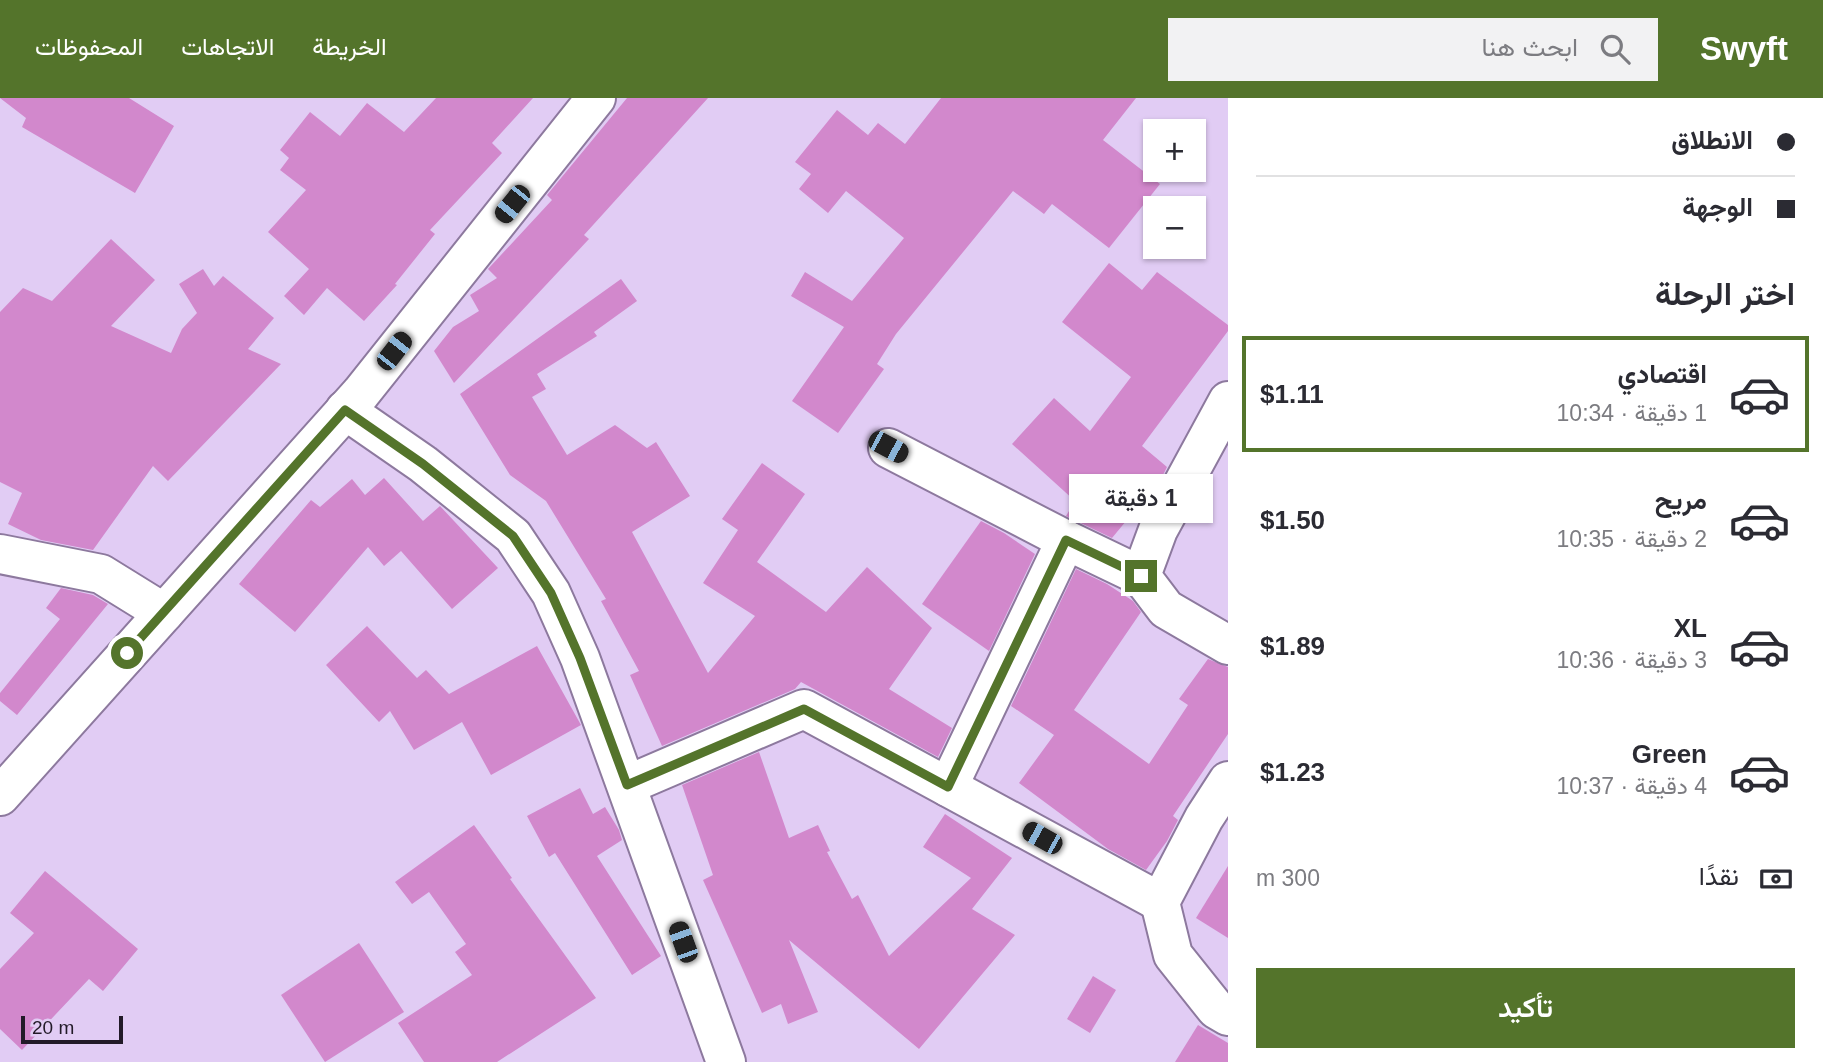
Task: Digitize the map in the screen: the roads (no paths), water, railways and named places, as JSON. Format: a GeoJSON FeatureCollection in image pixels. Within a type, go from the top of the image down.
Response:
{"type":"FeatureCollection","features":[{"type":"Feature","properties":{"kind":"street"},"geometry":{"type":"LineString","coordinates":[[0,796],[345,410],[596,98]]}},
{"type":"Feature","properties":{"kind":"street"},"geometry":{"type":"LineString","coordinates":[[1141,576],[1158,530],[1228,401]]}},
{"type":"Feature","properties":{"kind":"street"},"geometry":{"type":"LineString","coordinates":[[345,410],[423,464],[513,536],[556,604],[580,658],[726,1062]]}},
{"type":"Feature","properties":{"kind":"street"},"geometry":{"type":"LineString","coordinates":[[888,447],[1141,576],[1166,609],[1228,645]]}},
{"type":"Feature","properties":{"kind":"street"},"geometry":{"type":"LineString","coordinates":[[948,787],[1066,540]]}},
{"type":"Feature","properties":{"kind":"street"},"geometry":{"type":"LineString","coordinates":[[0,554],[101,574],[164,613]]}},
{"type":"Feature","properties":{"kind":"street"},"geometry":{"type":"LineString","coordinates":[[627,785],[804,709],[1160,902]]}},
{"type":"Feature","properties":{"kind":"street"},"geometry":{"type":"LineString","coordinates":[[1228,781],[1204,818],[1160,902],[1173,955],[1216,1009],[1228,1016]]}}]}
